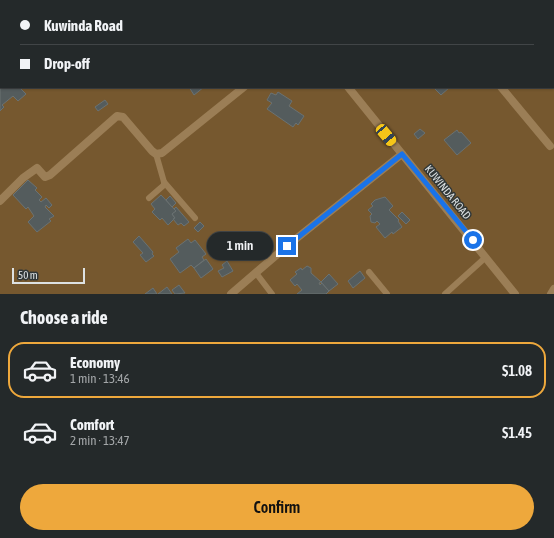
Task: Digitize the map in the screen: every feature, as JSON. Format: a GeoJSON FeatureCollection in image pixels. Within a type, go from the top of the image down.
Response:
{"type":"FeatureCollection","features":[{"type":"Feature","properties":{"kind":"street"},"geometry":{"type":"LineString","coordinates":[[0,201],[23,178],[37,168],[45,177],[50,175],[117,116],[123,117],[152,151],[156,154],[162,153],[243,88]]}},
{"type":"Feature","properties":{"kind":"street","name":"KUWINDA ROAD"},"geometry":{"type":"LineString","coordinates":[[349,88],[515,294]]}},
{"type":"Feature","properties":{"kind":"street"},"geometry":{"type":"LineString","coordinates":[[502,88],[550,146]]}},
{"type":"Feature","properties":{"kind":"street"},"geometry":{"type":"LineString","coordinates":[[231,294],[402,154]]}},
{"type":"Feature","properties":{"kind":"street"},"geometry":{"type":"LineString","coordinates":[[551,294],[554,289]]}},
{"type":"Feature","properties":{"kind":"lane"},"geometry":{"type":"LineString","coordinates":[[156,154],[164,182],[195,218]]}},
{"type":"Feature","properties":{"kind":"lane"},"geometry":{"type":"LineString","coordinates":[[150,198],[164,185],[164,182]]}},
{"type":"Feature","properties":{"kind":"lane"},"geometry":{"type":"LineString","coordinates":[[445,294],[486,257]]}},
{"type":"Feature","properties":{"kind":"lane"},"geometry":{"type":"LineString","coordinates":[[369,272],[387,294]]}},
{"type":"Feature","properties":{"kind":"lane"},"geometry":{"type":"LineString","coordinates":[[256,273],[272,294]]}},
{"type":"Feature","properties":{"kind":"shaded area"},"geometry":{"type":"Polygon","coordinates":[[[0,88],[554,88],[554,294],[0,294],[0,88]]]}},
{"type":"Feature","properties":{"kind":"building"},"geometry":{"type":"Polygon","coordinates":[[[20,88],[26,94],[18,101],[13,96],[2,105],[4,107],[0,111],[0,89],[20,88]]]}},
{"type":"Feature","properties":{"kind":"building"},"geometry":{"type":"Polygon","coordinates":[[[190,88],[203,88],[194,95],[190,88]]]}},
{"type":"Feature","properties":{"kind":"building"},"geometry":{"type":"Polygon","coordinates":[[[434,88],[449,88],[441,95],[434,88]]]}},
{"type":"Feature","properties":{"kind":"building"},"geometry":{"type":"Polygon","coordinates":[[[278,92],[292,101],[289,106],[304,116],[298,125],[296,123],[293,127],[267,109],[272,103],[267,100],[271,93],[276,95],[278,92]]]}},
{"type":"Feature","properties":{"kind":"building"},"geometry":{"type":"Polygon","coordinates":[[[105,100],[108,104],[98,111],[95,107],[105,100]]]}},
{"type":"Feature","properties":{"kind":"building"},"geometry":{"type":"Polygon","coordinates":[[[420,129],[425,133],[418,139],[414,134],[420,129]]]}},
{"type":"Feature","properties":{"kind":"building"},"geometry":{"type":"Polygon","coordinates":[[[457,130],[459,133],[461,132],[471,143],[457,155],[444,140],[457,130]]]}},
{"type":"Feature","properties":{"kind":"building"},"geometry":{"type":"Polygon","coordinates":[[[28,180],[37,188],[35,190],[42,197],[39,200],[41,202],[46,198],[52,205],[49,208],[46,205],[45,207],[54,216],[49,219],[51,221],[37,232],[28,222],[34,216],[28,207],[26,209],[13,195],[28,180]]]}},
{"type":"Feature","properties":{"kind":"building"},"geometry":{"type":"Polygon","coordinates":[[[161,195],[176,211],[172,214],[175,218],[168,225],[162,218],[160,220],[152,212],[155,209],[151,204],[161,195]]]}},
{"type":"Feature","properties":{"kind":"building"},"geometry":{"type":"Polygon","coordinates":[[[170,196],[176,203],[172,207],[166,200],[170,196]]]}},
{"type":"Feature","properties":{"kind":"building"},"geometry":{"type":"Polygon","coordinates":[[[385,197],[393,206],[389,210],[399,220],[398,221],[402,227],[393,234],[392,232],[385,238],[376,227],[380,224],[377,221],[375,223],[371,222],[370,216],[372,214],[368,210],[373,206],[371,204],[375,200],[385,197]]]}},
{"type":"Feature","properties":{"kind":"building"},"geometry":{"type":"Polygon","coordinates":[[[176,207],[189,222],[184,226],[181,223],[178,225],[173,219],[175,218],[172,214],[176,211],[174,209],[176,207]]]}},
{"type":"Feature","properties":{"kind":"building"},"geometry":{"type":"Polygon","coordinates":[[[402,212],[410,220],[406,224],[398,216],[402,212]]]}},
{"type":"Feature","properties":{"kind":"building"},"geometry":{"type":"Polygon","coordinates":[[[200,222],[204,226],[198,232],[194,228],[200,222]]]}},
{"type":"Feature","properties":{"kind":"building"},"geometry":{"type":"Polygon","coordinates":[[[139,236],[153,252],[152,254],[154,256],[146,262],[140,255],[143,253],[133,242],[139,236]]]}},
{"type":"Feature","properties":{"kind":"building"},"geometry":{"type":"Polygon","coordinates":[[[188,239],[191,243],[195,240],[206,254],[202,257],[204,260],[194,268],[191,265],[180,273],[170,259],[179,252],[176,248],[188,239]]]}},
{"type":"Feature","properties":{"kind":"building"},"geometry":{"type":"Polygon","coordinates":[[[206,259],[213,269],[201,278],[194,268],[206,259]]]}},
{"type":"Feature","properties":{"kind":"building"},"geometry":{"type":"Polygon","coordinates":[[[227,261],[233,271],[222,277],[218,271],[224,268],[222,265],[227,261]]]}},
{"type":"Feature","properties":{"kind":"building"},"geometry":{"type":"Polygon","coordinates":[[[307,266],[311,268],[311,273],[321,282],[319,283],[320,285],[322,283],[329,291],[326,294],[297,294],[302,290],[297,284],[295,286],[290,280],[297,274],[295,272],[301,268],[302,270],[307,266]]]}},
{"type":"Feature","properties":{"kind":"building"},"geometry":{"type":"Polygon","coordinates":[[[360,271],[365,278],[353,288],[348,281],[360,271]]]}},
{"type":"Feature","properties":{"kind":"building"},"geometry":{"type":"Polygon","coordinates":[[[329,274],[338,284],[329,291],[321,282],[329,274]]]}},
{"type":"Feature","properties":{"kind":"building"},"geometry":{"type":"Polygon","coordinates":[[[179,285],[185,293],[175,294],[172,290],[179,285]]]}},
{"type":"Feature","properties":{"kind":"building"},"geometry":{"type":"Polygon","coordinates":[[[167,287],[172,294],[158,294],[167,287]]]}},
{"type":"Feature","properties":{"kind":"building"},"geometry":{"type":"Polygon","coordinates":[[[153,288],[157,294],[145,294],[153,288]]]}},
{"type":"Feature","properties":{"kind":"route"},"geometry":{"type":"LineString","coordinates":[[287,246],[402,154],[473,240]]}}]}
